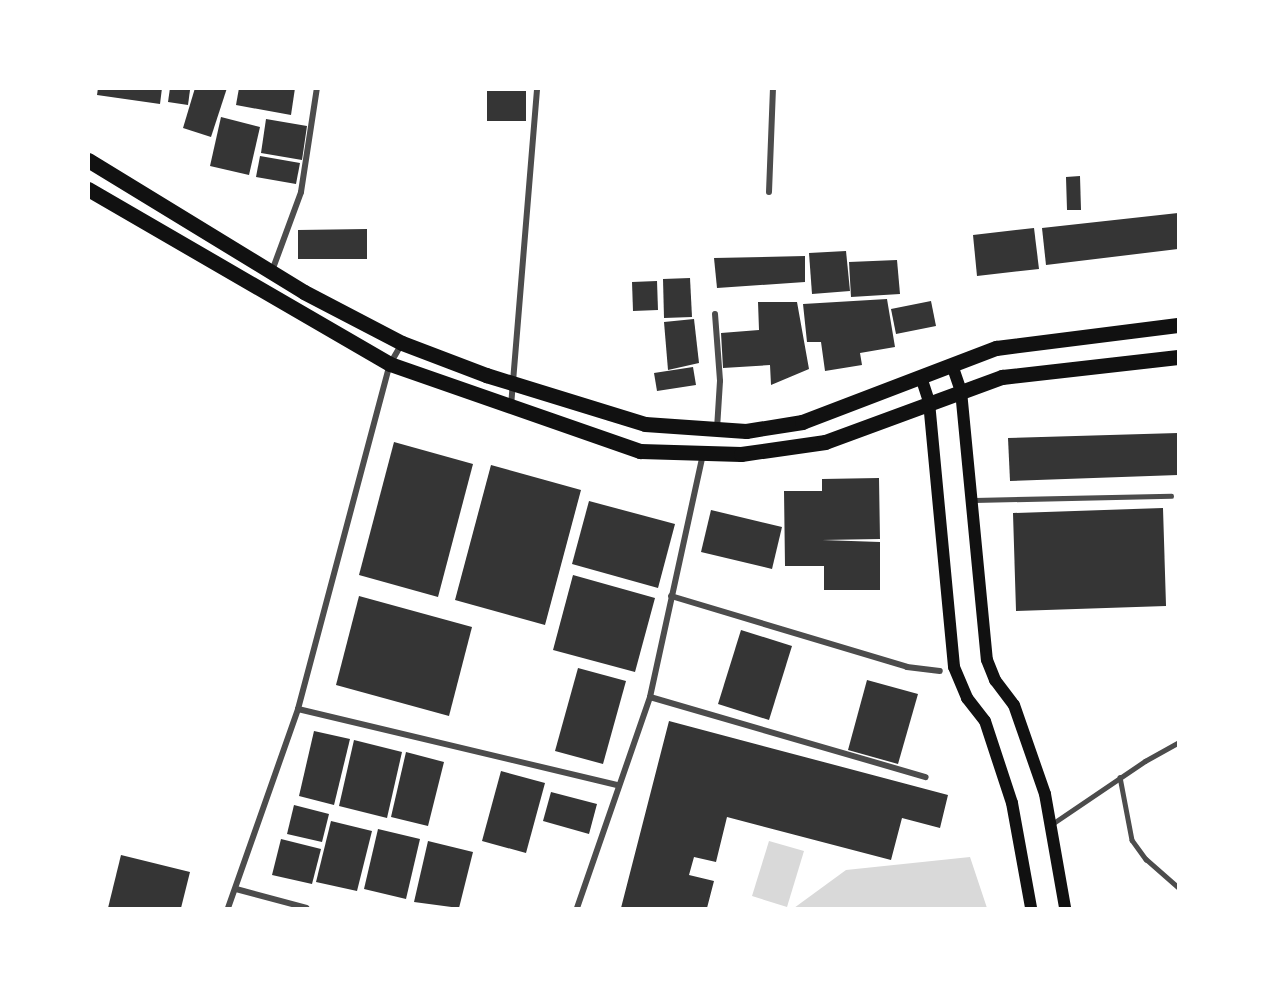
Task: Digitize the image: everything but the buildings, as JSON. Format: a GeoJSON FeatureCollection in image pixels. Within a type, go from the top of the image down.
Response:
{"type":"FeatureCollection","features":[{"type":"Feature","properties":{"kind":"main road"},"geometry":{"type":"LineString","coordinates":[[88,160],[272,272],[402,343],[513,384],[645,424],[746,431],[802,422],[996,348],[1179,326]]}},
{"type":"Feature","properties":{"kind":"main road"},"geometry":{"type":"LineString","coordinates":[[88,189],[390,364],[640,450],[741,454],[825,442],[1002,377],[1179,357]]}},
{"type":"Feature","properties":{"kind":"main road"},"geometry":{"type":"LineString","coordinates":[[952,365],[961,391],[987,660],[995,680],[1014,705],[1045,794],[1064,903]]}},
{"type":"Feature","properties":{"kind":"main road"},"geometry":{"type":"LineString","coordinates":[[921,377],[929,402],[954,667],[968,698],[985,721],[1012,803],[1031,909]]}},
{"type":"Feature","properties":{"kind":"street"},"geometry":{"type":"LineString","coordinates":[[272,272],[301,192],[317,88]]}},
{"type":"Feature","properties":{"kind":"street"},"geometry":{"type":"LineString","coordinates":[[511,406],[537,88]]}},
{"type":"Feature","properties":{"kind":"street"},"geometry":{"type":"LineString","coordinates":[[769,192],[773,88]]}},
{"type":"Feature","properties":{"kind":"street"},"geometry":{"type":"LineString","coordinates":[[716,314],[720,381],[717,429]]}},
{"type":"Feature","properties":{"kind":"street"},"geometry":{"type":"LineString","coordinates":[[228,909],[298,709],[390,364],[402,343]]}},
{"type":"Feature","properties":{"kind":"street"},"geometry":{"type":"LineString","coordinates":[[577,909],[650,697],[703,452]]}},
{"type":"Feature","properties":{"kind":"street"},"geometry":{"type":"LineString","coordinates":[[671,596],[907,667],[940,671]]}},
{"type":"Feature","properties":{"kind":"street"},"geometry":{"type":"LineString","coordinates":[[650,697],[926,777]]}},
{"type":"Feature","properties":{"kind":"street"},"geometry":{"type":"LineString","coordinates":[[298,709],[618,785]]}},
{"type":"Feature","properties":{"kind":"street"},"geometry":{"type":"LineString","coordinates":[[236,889],[308,909]]}},
{"type":"Feature","properties":{"kind":"lane"},"geometry":{"type":"LineString","coordinates":[[971,500],[1171,496]]}},
{"type":"Feature","properties":{"kind":"lane"},"geometry":{"type":"LineString","coordinates":[[1050,826],[1120,777],[1179,743]]}},
{"type":"Feature","properties":{"kind":"lane"},"geometry":{"type":"LineString","coordinates":[[1120,777],[1132,840],[1146,860],[1179,887]]}},
{"type":"Feature","properties":{"kind":"shaded area"},"geometry":{"type":"Polygon","coordinates":[[[769,841],[804,851],[787,907],[752,896],[769,841]]]}},
{"type":"Feature","properties":{"kind":"shaded area"},"geometry":{"type":"Polygon","coordinates":[[[970,857],[987,908],[794,908],[846,870],[970,857]]]}}]}
